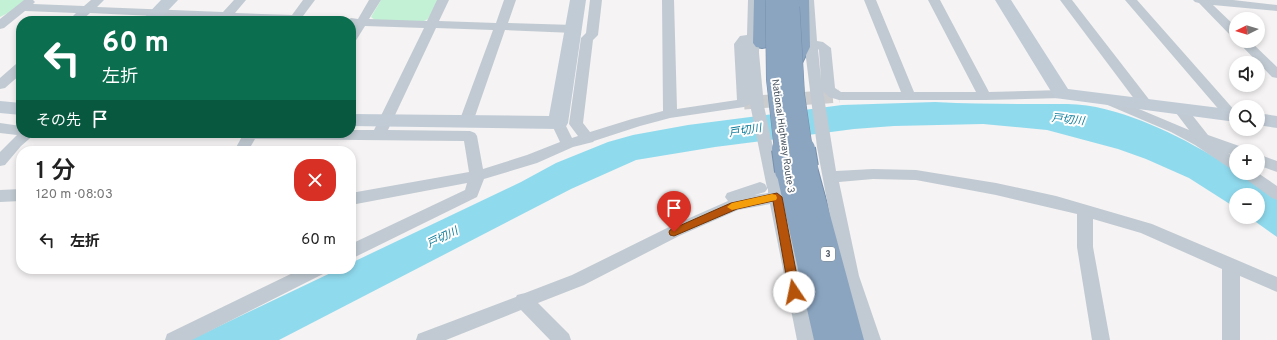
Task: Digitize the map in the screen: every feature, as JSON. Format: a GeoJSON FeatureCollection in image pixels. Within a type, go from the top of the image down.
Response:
{"type":"FeatureCollection","features":[{"type":"Feature","properties":{"kind":"highway"},"geometry":{"type":"LineString","coordinates":[[762,0],[757,40],[769,98],[787,165]]}},
{"type":"Feature","properties":{"kind":"highway","name":"National Highway Route 3"},"geometry":{"type":"LineString","coordinates":[[775,0],[776,79],[787,165],[828,340]]}},
{"type":"Feature","properties":{"kind":"highway","name":"National Highway Route 3"},"geometry":{"type":"LineString","coordinates":[[790,0],[789,23],[795,95],[787,165],[850,340]]}},
{"type":"Feature","properties":{"kind":"highway"},"geometry":{"type":"LineString","coordinates":[[793,65],[806,46],[801,0]]}},
{"type":"Feature","properties":{"kind":"street"},"geometry":{"type":"LineString","coordinates":[[79,16],[98,0]]}},
{"type":"Feature","properties":{"kind":"street"},"geometry":{"type":"LineString","coordinates":[[154,16],[170,0]]}},
{"type":"Feature","properties":{"kind":"street"},"geometry":{"type":"LineString","coordinates":[[227,16],[240,0]]}},
{"type":"Feature","properties":{"kind":"street"},"geometry":{"type":"LineString","coordinates":[[297,16],[309,0]]}},
{"type":"Feature","properties":{"kind":"street"},"geometry":{"type":"LineString","coordinates":[[356,22],[375,0]]}},
{"type":"Feature","properties":{"kind":"street"},"geometry":{"type":"LineString","coordinates":[[381,128],[443,0]]}},
{"type":"Feature","properties":{"kind":"street"},"geometry":{"type":"LineString","coordinates":[[466,122],[510,0]]}},
{"type":"Feature","properties":{"kind":"street"},"geometry":{"type":"LineString","coordinates":[[568,144],[558,123],[578,0]]}},
{"type":"Feature","properties":{"kind":"street"},"geometry":{"type":"LineString","coordinates":[[588,139],[576,124],[587,38],[592,35],[596,0]]}},
{"type":"Feature","properties":{"kind":"street"},"geometry":{"type":"LineString","coordinates":[[668,0],[670,114]]}},
{"type":"Feature","properties":{"kind":"street"},"geometry":{"type":"LineString","coordinates":[[754,0],[757,40],[752,64],[757,106],[787,165],[777,197],[794,292],[806,340]]}},
{"type":"Feature","properties":{"kind":"street"},"geometry":{"type":"LineString","coordinates":[[808,0],[806,46],[824,147],[831,174],[850,276],[872,340]]}},
{"type":"Feature","properties":{"kind":"street"},"geometry":{"type":"LineString","coordinates":[[870,0],[909,96]]}},
{"type":"Feature","properties":{"kind":"street"},"geometry":{"type":"LineString","coordinates":[[934,0],[985,96]]}},
{"type":"Feature","properties":{"kind":"street"},"geometry":{"type":"LineString","coordinates":[[1003,0],[1062,94]]}},
{"type":"Feature","properties":{"kind":"street"},"geometry":{"type":"LineString","coordinates":[[1066,0],[1146,105]]}},
{"type":"Feature","properties":{"kind":"street"},"geometry":{"type":"LineString","coordinates":[[1131,0],[1229,110]]}},
{"type":"Feature","properties":{"kind":"street"},"geometry":{"type":"LineString","coordinates":[[1199,0],[1277,8]]}},
{"type":"Feature","properties":{"kind":"street"},"geometry":{"type":"LineString","coordinates":[[1202,0],[1229,27]]}},
{"type":"Feature","properties":{"kind":"street"},"geometry":{"type":"LineString","coordinates":[[1267,0],[1277,1]]}},
{"type":"Feature","properties":{"kind":"street"},"geometry":{"type":"LineString","coordinates":[[1,23],[27,4],[143,16]]}},
{"type":"Feature","properties":{"kind":"street"},"geometry":{"type":"LineString","coordinates":[[356,22],[574,29]]}},
{"type":"Feature","properties":{"kind":"street"},"geometry":{"type":"LineString","coordinates":[[356,198],[477,176],[532,158],[568,144],[588,139],[637,122],[670,114],[744,103],[740,44],[744,39],[757,40]]}},
{"type":"Feature","properties":{"kind":"street"},"geometry":{"type":"LineString","coordinates":[[806,46],[819,45],[825,48],[829,90],[839,96],[985,96],[1062,94],[1229,115]]}},
{"type":"Feature","properties":{"kind":"street"},"geometry":{"type":"LineString","coordinates":[[1250,48],[1277,74]]}},
{"type":"Feature","properties":{"kind":"street"},"geometry":{"type":"LineString","coordinates":[[0,85],[16,71]]}},
{"type":"Feature","properties":{"kind":"street"},"geometry":{"type":"LineString","coordinates":[[1108,100],[1200,139],[1229,148]]}},
{"type":"Feature","properties":{"kind":"street"},"geometry":{"type":"LineString","coordinates":[[0,107],[16,109]]}},
{"type":"Feature","properties":{"kind":"street"},"geometry":{"type":"LineString","coordinates":[[1180,109],[1200,139],[1229,160]]}},
{"type":"Feature","properties":{"kind":"street"},"geometry":{"type":"LineString","coordinates":[[1265,120],[1277,122]]}},
{"type":"Feature","properties":{"kind":"street"},"geometry":{"type":"LineString","coordinates":[[356,121],[381,128],[470,136],[477,176],[472,194],[356,250]]}},
{"type":"Feature","properties":{"kind":"street"},"geometry":{"type":"LineString","coordinates":[[356,129],[466,122],[558,123]]}},
{"type":"Feature","properties":{"kind":"street"},"geometry":{"type":"LineString","coordinates":[[0,128],[16,130]]}},
{"type":"Feature","properties":{"kind":"street"},"geometry":{"type":"LineString","coordinates":[[0,161],[16,143],[23,138]]}},
{"type":"Feature","properties":{"kind":"street"},"geometry":{"type":"LineString","coordinates":[[1265,162],[1277,166]]}},
{"type":"Feature","properties":{"kind":"street"},"geometry":{"type":"LineString","coordinates":[[831,174],[916,175],[996,189],[1056,202],[1146,228],[1277,285]]}},
{"type":"Feature","properties":{"kind":"street"},"geometry":{"type":"LineString","coordinates":[[1258,180],[1277,194]]}},
{"type":"Feature","properties":{"kind":"street"},"geometry":{"type":"LineString","coordinates":[[674,232],[689,218],[733,197],[760,188]]}},
{"type":"Feature","properties":{"kind":"street"},"geometry":{"type":"LineString","coordinates":[[0,196],[16,195]]}},
{"type":"Feature","properties":{"kind":"street"},"geometry":{"type":"LineString","coordinates":[[425,340],[608,266],[674,232],[735,205],[777,197]]}},
{"type":"Feature","properties":{"kind":"street"},"geometry":{"type":"LineString","coordinates":[[1085,210],[1085,247],[1094,303],[1102,340]]}},
{"type":"Feature","properties":{"kind":"street"},"geometry":{"type":"LineString","coordinates":[[1230,264],[1231,340]]}},
{"type":"Feature","properties":{"kind":"street"},"geometry":{"type":"LineString","coordinates":[[174,340],[307,274]]}},
{"type":"Feature","properties":{"kind":"street"},"geometry":{"type":"LineString","coordinates":[[522,300],[562,340]]}},
{"type":"Feature","properties":{"kind":"green space"},"geometry":{"type":"Polygon","coordinates":[[[0,0],[25,0],[0,17],[0,0]]]}},
{"type":"Feature","properties":{"kind":"green space"},"geometry":{"type":"Polygon","coordinates":[[[381,0],[438,0],[428,19],[422,22],[375,20],[371,17],[381,0]]]}},
{"type":"Feature","properties":{"kind":"water","name":"戸切川"},"geometry":{"type":"Polygon","coordinates":[[[935,102],[974,104],[1082,105],[1115,112],[1169,132],[1229,166],[1229,180],[1250,180],[1261,188],[1229,188],[1229,204],[1189,178],[1146,159],[1118,149],[1047,130],[983,124],[894,126],[854,129],[715,147],[636,160],[571,189],[279,340],[190,340],[329,274],[356,274],[356,261],[521,182],[556,163],[608,142],[633,135],[688,125],[842,105],[935,102]]]}},
{"type":"Feature","properties":{"kind":"water"},"geometry":{"type":"Polygon","coordinates":[[[1265,191],[1277,199],[1277,237],[1259,224],[1265,224],[1265,191]]]}},
{"type":"Feature","properties":{"kind":"tunnel"},"geometry":{"type":"LineString","coordinates":[[744,103],[839,96]]}},
{"type":"Feature","properties":{"kind":"slow traffic"},"geometry":{"type":"LineString","coordinates":[[732,207],[735,205],[772,198]]}},
{"type":"Feature","properties":{"kind":"route"},"geometry":{"type":"LineString","coordinates":[[674,232],[735,205],[777,197],[794,292]]}}]}
